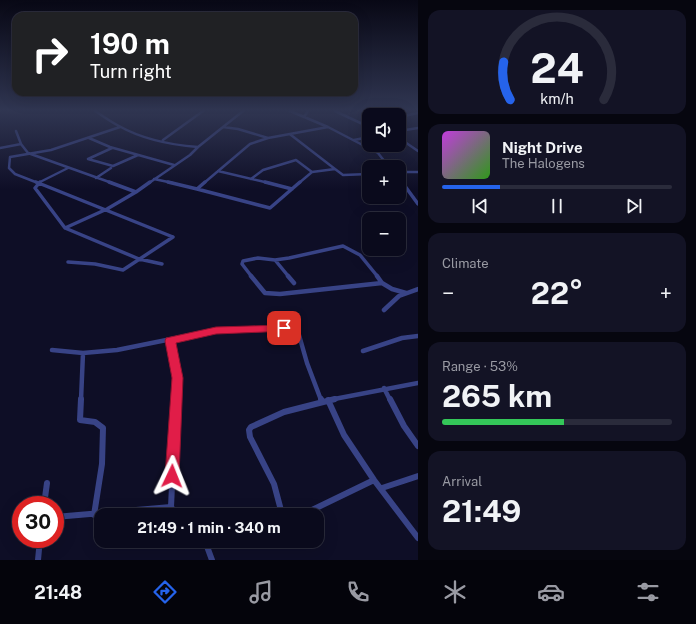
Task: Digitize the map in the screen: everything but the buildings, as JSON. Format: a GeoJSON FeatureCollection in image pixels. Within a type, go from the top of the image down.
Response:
{"type":"FeatureCollection","features":[{"type":"Feature","properties":{"kind":"street"},"geometry":{"type":"LineString","coordinates":[[18,137],[21,144],[28,153],[136,192]]}},
{"type":"Feature","properties":{"kind":"street"},"geometry":{"type":"LineString","coordinates":[[154,137],[198,147]]}},
{"type":"Feature","properties":{"kind":"street"},"geometry":{"type":"LineString","coordinates":[[163,140],[167,137]]}},
{"type":"Feature","properties":{"kind":"street"},"geometry":{"type":"LineString","coordinates":[[65,228],[106,210],[136,192],[190,155],[210,137]]}},
{"type":"Feature","properties":{"kind":"street"},"geometry":{"type":"LineString","coordinates":[[197,189],[250,144],[275,137]]}},
{"type":"Feature","properties":{"kind":"street"},"geometry":{"type":"LineString","coordinates":[[294,137],[343,175],[362,174]]}},
{"type":"Feature","properties":{"kind":"street"},"geometry":{"type":"LineString","coordinates":[[348,137],[378,153],[384,160]]}},
{"type":"Feature","properties":{"kind":"street"},"geometry":{"type":"LineString","coordinates":[[68,262],[95,264],[124,270],[173,237],[15,174],[9,168],[10,157],[51,150],[89,138],[112,148],[174,165]]}},
{"type":"Feature","properties":{"kind":"street"},"geometry":{"type":"LineString","coordinates":[[354,140],[362,138]]}},
{"type":"Feature","properties":{"kind":"street"},"geometry":{"type":"LineString","coordinates":[[406,143],[418,151]]}},
{"type":"Feature","properties":{"kind":"street"},"geometry":{"type":"LineString","coordinates":[[0,148],[21,144]]}},
{"type":"Feature","properties":{"kind":"street"},"geometry":{"type":"LineString","coordinates":[[111,168],[88,159],[112,148]]}},
{"type":"Feature","properties":{"kind":"street"},"geometry":{"type":"LineString","coordinates":[[96,178],[111,168],[120,166],[138,155]]}},
{"type":"Feature","properties":{"kind":"street"},"geometry":{"type":"LineString","coordinates":[[251,179],[263,170],[296,160],[312,172]]}},
{"type":"Feature","properties":{"kind":"street"},"geometry":{"type":"LineString","coordinates":[[37,184],[68,168]]}},
{"type":"Feature","properties":{"kind":"street"},"geometry":{"type":"LineString","coordinates":[[154,179],[269,208],[276,204],[312,172],[335,169]]}},
{"type":"Feature","properties":{"kind":"street"},"geometry":{"type":"LineString","coordinates":[[218,170],[292,189]]}},
{"type":"Feature","properties":{"kind":"street"},"geometry":{"type":"LineString","coordinates":[[406,172],[418,172]]}},
{"type":"Feature","properties":{"kind":"street"},"geometry":{"type":"LineString","coordinates":[[37,184],[35,188],[65,228],[139,259],[162,264]]}},
{"type":"Feature","properties":{"kind":"street"},"geometry":{"type":"LineString","coordinates":[[406,188],[418,204]]}},
{"type":"Feature","properties":{"kind":"street"},"geometry":{"type":"LineString","coordinates":[[382,283],[354,284],[316,291],[285,294],[265,293],[242,263],[246,260],[258,258],[275,260],[339,246],[347,246],[353,249],[374,271],[382,283],[392,289],[407,293]]}},
{"type":"Feature","properties":{"kind":"street"},"geometry":{"type":"LineString","coordinates":[[275,260],[294,283]]}},
{"type":"Feature","properties":{"kind":"street"},"geometry":{"type":"LineString","coordinates":[[384,310],[395,298],[418,289]]}},
{"type":"Feature","properties":{"kind":"street"},"geometry":{"type":"LineString","coordinates":[[52,350],[83,353],[117,350],[170,341],[216,330],[297,328],[307,363],[344,435],[374,480],[382,488],[418,538]]}},
{"type":"Feature","properties":{"kind":"street"},"geometry":{"type":"LineString","coordinates":[[363,351],[402,338],[418,336]]}},
{"type":"Feature","properties":{"kind":"street"},"geometry":{"type":"LineString","coordinates":[[161,508],[171,507],[177,378],[170,341]]}},
{"type":"Feature","properties":{"kind":"street"},"geometry":{"type":"LineString","coordinates":[[83,353],[80,420],[95,421],[103,428],[102,464],[95,508]]}},
{"type":"Feature","properties":{"kind":"street"},"geometry":{"type":"LineString","coordinates":[[279,508],[274,484],[250,437],[250,430],[254,425],[284,412],[325,400],[418,383]]}},
{"type":"Feature","properties":{"kind":"street"},"geometry":{"type":"LineString","coordinates":[[384,388],[404,426],[418,446]]}},
{"type":"Feature","properties":{"kind":"street"},"geometry":{"type":"LineString","coordinates":[[382,488],[418,476]]}},
{"type":"Feature","properties":{"kind":"street"},"geometry":{"type":"LineString","coordinates":[[316,508],[374,480]]}},
{"type":"Feature","properties":{"kind":"street"},"geometry":{"type":"LineString","coordinates":[[45,496],[46,483]]}},
{"type":"Feature","properties":{"kind":"street"},"geometry":{"type":"LineString","coordinates":[[64,517],[94,515]]}},
{"type":"Feature","properties":{"kind":"street"},"geometry":{"type":"LineString","coordinates":[[38,560],[39,548]]}},
{"type":"Feature","properties":{"kind":"street"},"geometry":{"type":"LineString","coordinates":[[207,548],[212,560]]}},
{"type":"Feature","properties":{"kind":"route"},"geometry":{"type":"LineString","coordinates":[[172,476],[177,378],[170,341],[216,330],[284,328]]}}]}
